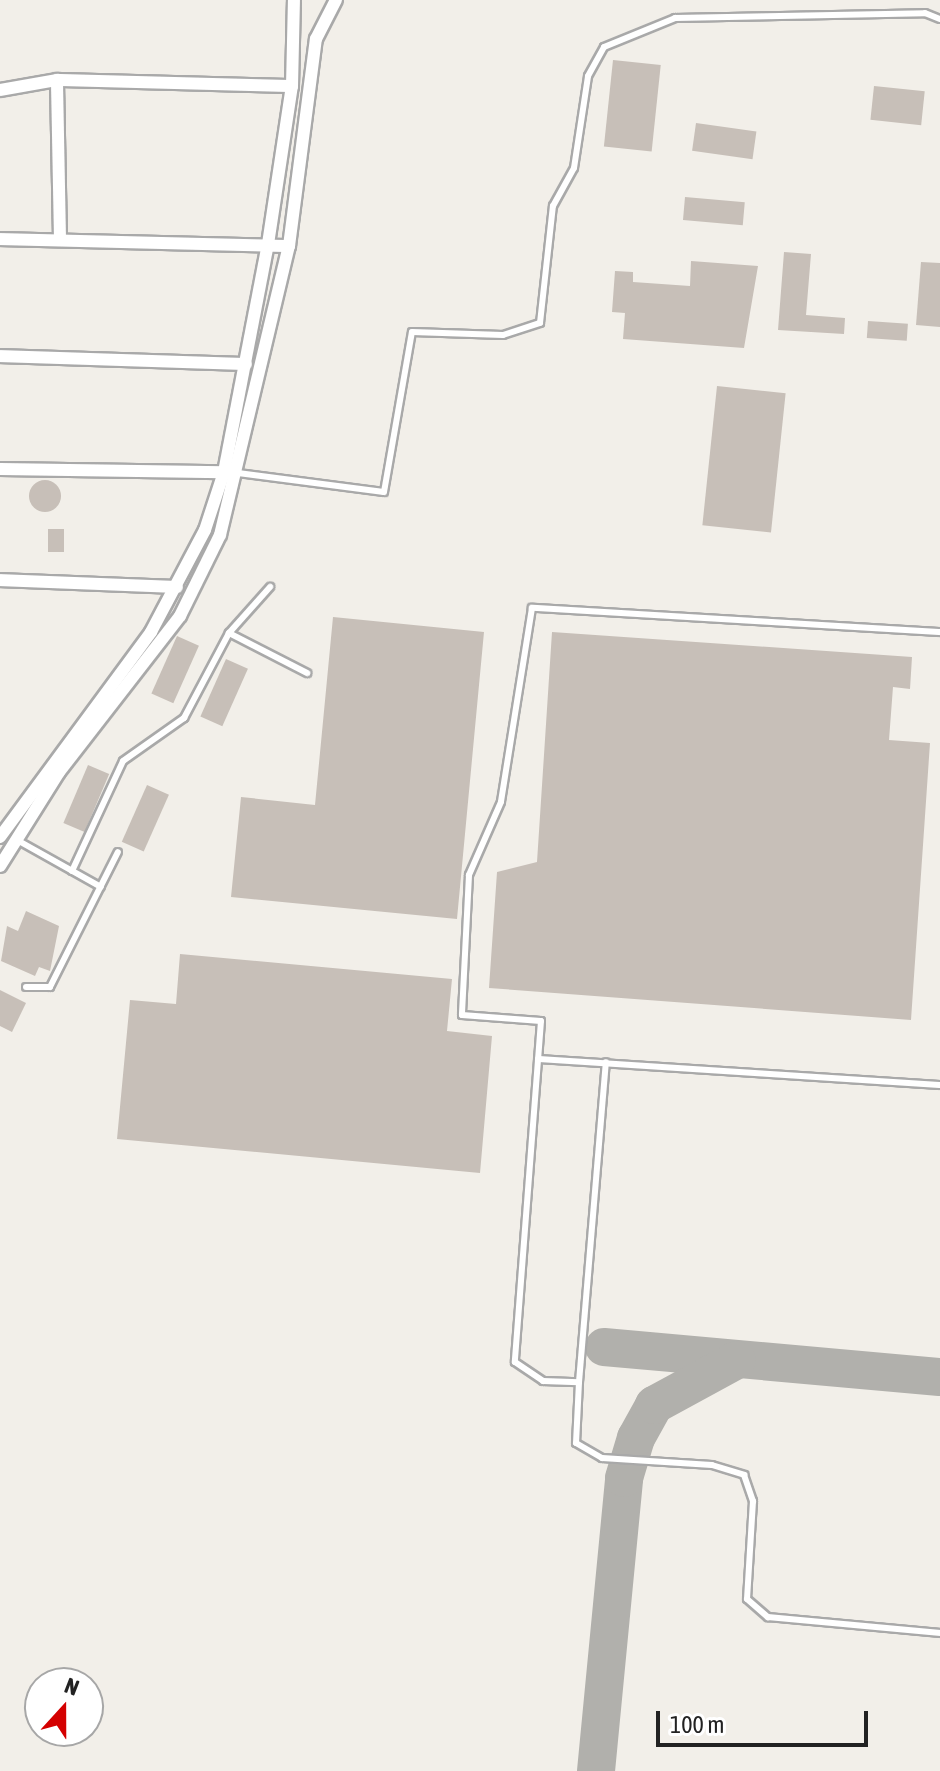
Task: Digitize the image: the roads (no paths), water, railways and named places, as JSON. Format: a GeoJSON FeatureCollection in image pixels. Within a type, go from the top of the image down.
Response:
{"type":"FeatureCollection","features":[{"type":"Feature","properties":{"kind":"street"},"geometry":{"type":"LineString","coordinates":[[0,837],[177,587],[231,473],[292,86],[294,0]]}},
{"type":"Feature","properties":{"kind":"street"},"geometry":{"type":"LineString","coordinates":[[0,866],[194,594],[231,473],[289,246],[316,39],[336,0]]}},
{"type":"Feature","properties":{"kind":"street"},"geometry":{"type":"LineString","coordinates":[[0,90],[57,80],[292,86]]}},
{"type":"Feature","properties":{"kind":"street"},"geometry":{"type":"LineString","coordinates":[[57,80],[60,239]]}},
{"type":"Feature","properties":{"kind":"street"},"geometry":{"type":"LineString","coordinates":[[0,239],[289,246]]}},
{"type":"Feature","properties":{"kind":"street"},"geometry":{"type":"LineString","coordinates":[[0,356],[246,364]]}},
{"type":"Feature","properties":{"kind":"street"},"geometry":{"type":"LineString","coordinates":[[0,469],[231,473]]}},
{"type":"Feature","properties":{"kind":"street"},"geometry":{"type":"LineString","coordinates":[[0,580],[177,587]]}},
{"type":"Feature","properties":{"kind":"lane"},"geometry":{"type":"LineString","coordinates":[[231,473],[384,492],[412,332],[503,335],[540,323],[553,206],[574,168],[588,76],[604,47],[675,18],[925,13],[940,19]]}},
{"type":"Feature","properties":{"kind":"lane"},"geometry":{"type":"LineString","coordinates":[[72,871],[123,761],[184,718],[229,633],[270,587]]}},
{"type":"Feature","properties":{"kind":"lane"},"geometry":{"type":"LineString","coordinates":[[579,1382],[543,1381],[515,1362],[541,1021],[462,1015],[469,875],[501,802],[532,608],[940,632]]}},
{"type":"Feature","properties":{"kind":"lane"},"geometry":{"type":"LineString","coordinates":[[229,633],[307,673]]}},
{"type":"Feature","properties":{"kind":"lane"},"geometry":{"type":"LineString","coordinates":[[17,840],[101,887]]}},
{"type":"Feature","properties":{"kind":"lane"},"geometry":{"type":"LineString","coordinates":[[26,987],[50,987],[118,852]]}},
{"type":"Feature","properties":{"kind":"lane"},"geometry":{"type":"LineString","coordinates":[[538,1059],[940,1085]]}},
{"type":"Feature","properties":{"kind":"lane"},"geometry":{"type":"LineString","coordinates":[[606,1062],[574,1431],[589,1453],[744,1475],[753,1501],[751,1607],[768,1617],[940,1633]]}}]}
